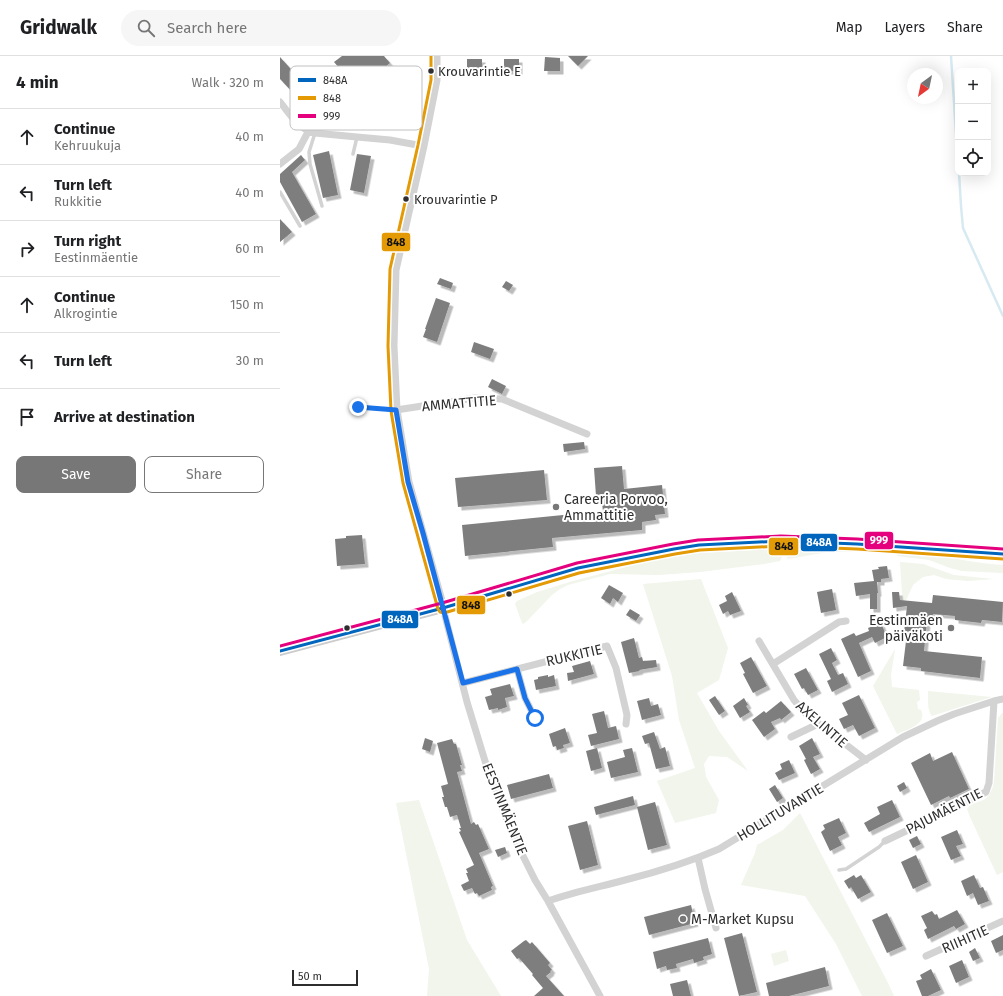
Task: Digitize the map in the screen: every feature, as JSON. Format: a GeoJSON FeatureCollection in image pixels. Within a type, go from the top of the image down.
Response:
{"type":"FeatureCollection","features":[{"type":"Feature","properties":{"kind":"main road"},"geometry":{"type":"LineString","coordinates":[[280,651],[443,608],[578,568],[699,545],[781,540],[864,544],[1003,554]]}},
{"type":"Feature","properties":{"kind":"street"},"geometry":{"type":"LineString","coordinates":[[436,56],[436,80],[423,146],[395,270],[392,346],[396,410],[408,482],[443,608]]}},
{"type":"Feature","properties":{"kind":"street"},"geometry":{"type":"LineString","coordinates":[[280,102],[290,114]]}},
{"type":"Feature","properties":{"kind":"street"},"geometry":{"type":"LineString","coordinates":[[306,130],[311,133],[390,140],[423,146]]}},
{"type":"Feature","properties":{"kind":"street"},"geometry":{"type":"LineString","coordinates":[[280,164],[299,149],[311,133]]}},
{"type":"Feature","properties":{"kind":"street","name":"AMMATTITIE"},"geometry":{"type":"LineString","coordinates":[[396,410],[475,398],[502,399],[587,434]]}},
{"type":"Feature","properties":{"kind":"street","name":"EESTINMÄENTIE"},"geometry":{"type":"LineString","coordinates":[[443,608],[485,761],[502,808],[531,873],[600,996]]}},
{"type":"Feature","properties":{"kind":"street"},"geometry":{"type":"LineString","coordinates":[[773,664],[839,622],[846,621]]}},
{"type":"Feature","properties":{"kind":"street","name":"AXELINTIE"},"geometry":{"type":"LineString","coordinates":[[760,641],[794,700],[818,724],[866,760]]}},
{"type":"Feature","properties":{"kind":"street","name":"RUKKITIE"},"geometry":{"type":"LineString","coordinates":[[463,683],[607,646],[616,668],[627,715],[626,724]]}},
{"type":"Feature","properties":{"kind":"street"},"geometry":{"type":"LineString","coordinates":[[517,669],[525,698],[535,718]]}},
{"type":"Feature","properties":{"kind":"street","name":"HOLLITUVANTIE"},"geometry":{"type":"LineString","coordinates":[[548,901],[565,895],[637,877],[698,858],[719,849],[903,737],[954,714],[994,701],[1003,700]]}},
{"type":"Feature","properties":{"kind":"street","name":"PAJUMÄENTIE"},"geometry":{"type":"LineString","coordinates":[[885,841],[986,792],[990,783],[994,701]]}},
{"type":"Feature","properties":{"kind":"street"},"geometry":{"type":"LineString","coordinates":[[791,737],[818,724]]}},
{"type":"Feature","properties":{"kind":"street"},"geometry":{"type":"LineString","coordinates":[[698,858],[716,928]]}},
{"type":"Feature","properties":{"kind":"street","name":"RIIHITIE"},"geometry":{"type":"LineString","coordinates":[[926,956],[1003,922]]}},
{"type":"Feature","properties":{"kind":"lane"},"geometry":{"type":"LineString","coordinates":[[311,133],[309,152],[310,164],[322,206]]}},
{"type":"Feature","properties":{"kind":"lane"},"geometry":{"type":"LineString","coordinates":[[353,154],[357,137]]}},
{"type":"Feature","properties":{"kind":"lane"},"geometry":{"type":"LineString","coordinates":[[280,192],[300,226]]}},
{"type":"Feature","properties":{"kind":"lane"},"geometry":{"type":"LineString","coordinates":[[358,407],[396,410]]}},
{"type":"Feature","properties":{"kind":"lane"},"geometry":{"type":"LineString","coordinates":[[839,870],[846,869],[885,841]]}},
{"type":"Feature","properties":{"kind":"shaded area"},"geometry":{"type":"Polygon","coordinates":[[[790,548],[852,551],[828,552],[788,559],[787,551],[790,548]]]}},
{"type":"Feature","properties":{"kind":"shaded area"},"geometry":{"type":"Polygon","coordinates":[[[776,549],[782,556],[780,561],[764,564],[700,572],[658,575],[610,574],[568,585],[552,595],[523,624],[515,604],[517,601],[537,592],[653,560],[699,553],[776,549]]]}},
{"type":"Feature","properties":{"kind":"shaded area"},"geometry":{"type":"Polygon","coordinates":[[[897,554],[937,556],[1003,565],[1003,573],[962,571],[929,560],[897,556],[897,554]]]}},
{"type":"Feature","properties":{"kind":"shaded area"},"geometry":{"type":"Polygon","coordinates":[[[900,562],[923,564],[954,575],[993,579],[968,581],[946,579],[934,575],[923,577],[913,585],[903,607],[900,562]]]}},
{"type":"Feature","properties":{"kind":"shaded area"},"geometry":{"type":"Polygon","coordinates":[[[701,579],[728,648],[719,680],[697,693],[719,731],[748,771],[727,757],[709,756],[704,764],[706,777],[719,800],[716,813],[675,823],[657,781],[695,768],[679,720],[672,676],[643,584],[701,579]]]}},
{"type":"Feature","properties":{"kind":"shaded area"},"geometry":{"type":"Polygon","coordinates":[[[895,649],[891,675],[892,687],[919,690],[920,700],[917,702],[918,709],[921,710],[922,714],[919,723],[908,730],[897,734],[873,686],[895,649]]]}},
{"type":"Feature","properties":{"kind":"shaded area"},"geometry":{"type":"Polygon","coordinates":[[[928,691],[992,697],[932,716],[928,701],[928,691]]]}},
{"type":"Feature","properties":{"kind":"shaded area"},"geometry":{"type":"Polygon","coordinates":[[[1002,713],[1003,872],[997,875],[967,809],[973,804],[985,799],[992,789],[994,782],[998,718],[1002,713]]]}},
{"type":"Feature","properties":{"kind":"shaded area"},"geometry":{"type":"Polygon","coordinates":[[[419,800],[467,940],[501,996],[427,996],[429,969],[396,803],[419,800]]]}},
{"type":"Feature","properties":{"kind":"shaded area"},"geometry":{"type":"Polygon","coordinates":[[[800,813],[894,996],[862,996],[836,944],[805,896],[741,885],[757,845],[783,830],[800,813]]]}},
{"type":"Feature","properties":{"kind":"shaded area"},"geometry":{"type":"Polygon","coordinates":[[[786,950],[789,961],[774,966],[771,954],[786,950]]]}},
{"type":"Feature","properties":{"kind":"building"},"geometry":{"type":"Polygon","coordinates":[[[342,56],[384,56],[390,63],[386,66],[337,66],[334,62],[342,56]]]}},
{"type":"Feature","properties":{"kind":"building"},"geometry":{"type":"Polygon","coordinates":[[[568,56],[588,56],[578,66],[568,56]]]}},
{"type":"Feature","properties":{"kind":"building"},"geometry":{"type":"Polygon","coordinates":[[[280,57],[290,68],[290,90],[280,79],[280,57]]]}},
{"type":"Feature","properties":{"kind":"building"},"geometry":{"type":"Polygon","coordinates":[[[545,57],[560,58],[560,71],[544,71],[545,57]]]}},
{"type":"Feature","properties":{"kind":"building"},"geometry":{"type":"Polygon","coordinates":[[[467,59],[482,59],[482,71],[467,71],[467,59]]]}},
{"type":"Feature","properties":{"kind":"building"},"geometry":{"type":"Polygon","coordinates":[[[504,59],[519,59],[519,71],[504,71],[504,59]]]}},
{"type":"Feature","properties":{"kind":"building"},"geometry":{"type":"Polygon","coordinates":[[[329,151],[338,195],[323,198],[313,155],[329,151]]]}},
{"type":"Feature","properties":{"kind":"building"},"geometry":{"type":"Polygon","coordinates":[[[357,154],[371,156],[364,193],[350,190],[357,154]]]}},
{"type":"Feature","properties":{"kind":"building"},"geometry":{"type":"Polygon","coordinates":[[[301,155],[305,160],[292,172],[316,214],[302,222],[280,182],[280,174],[301,155]]]}},
{"type":"Feature","properties":{"kind":"building"},"geometry":{"type":"Polygon","coordinates":[[[280,219],[292,232],[280,242],[280,219]]]}},
{"type":"Feature","properties":{"kind":"building"},"geometry":{"type":"Polygon","coordinates":[[[440,278],[453,283],[451,289],[437,284],[440,278]]]}},
{"type":"Feature","properties":{"kind":"building"},"geometry":{"type":"Polygon","coordinates":[[[506,281],[513,285],[509,291],[502,287],[506,281]]]}},
{"type":"Feature","properties":{"kind":"building"},"geometry":{"type":"Polygon","coordinates":[[[436,298],[450,303],[437,342],[423,337],[436,298]]]}},
{"type":"Feature","properties":{"kind":"building"},"geometry":{"type":"Polygon","coordinates":[[[474,342],[494,349],[490,359],[471,352],[474,342]]]}},
{"type":"Feature","properties":{"kind":"building"},"geometry":{"type":"Polygon","coordinates":[[[492,379],[506,386],[502,394],[488,387],[492,379]]]}},
{"type":"Feature","properties":{"kind":"building"},"geometry":{"type":"Polygon","coordinates":[[[584,442],[585,449],[564,452],[563,444],[584,442]]]}},
{"type":"Feature","properties":{"kind":"building"},"geometry":{"type":"Polygon","coordinates":[[[622,466],[624,489],[662,485],[665,514],[655,515],[656,520],[642,522],[642,530],[552,538],[553,547],[465,556],[462,525],[603,511],[601,496],[596,496],[594,468],[622,466]]]}},
{"type":"Feature","properties":{"kind":"building"},"geometry":{"type":"Polygon","coordinates":[[[544,470],[547,500],[458,507],[455,478],[544,470]]]}},
{"type":"Feature","properties":{"kind":"building"},"geometry":{"type":"Polygon","coordinates":[[[362,535],[365,564],[337,566],[335,539],[346,538],[346,536],[362,535]]]}},
{"type":"Feature","properties":{"kind":"building"},"geometry":{"type":"Polygon","coordinates":[[[887,566],[889,578],[881,579],[881,582],[877,582],[877,609],[870,609],[870,594],[856,596],[854,583],[874,581],[872,570],[879,569],[878,567],[887,566]]]}},
{"type":"Feature","properties":{"kind":"building"},"geometry":{"type":"Polygon","coordinates":[[[609,585],[623,593],[618,602],[613,598],[610,604],[601,598],[609,585]]]}},
{"type":"Feature","properties":{"kind":"building"},"geometry":{"type":"Polygon","coordinates":[[[832,589],[836,610],[821,613],[817,592],[832,589]]]}},
{"type":"Feature","properties":{"kind":"building"},"geometry":{"type":"Polygon","coordinates":[[[732,592],[741,611],[730,615],[728,611],[723,614],[719,605],[727,601],[725,596],[732,592]]]}},
{"type":"Feature","properties":{"kind":"building"},"geometry":{"type":"Polygon","coordinates":[[[892,592],[899,592],[900,600],[932,603],[933,595],[1003,602],[1002,622],[982,620],[981,623],[955,620],[955,616],[933,614],[932,622],[927,621],[924,651],[982,657],[980,678],[921,671],[921,668],[903,666],[906,641],[903,641],[907,606],[893,608],[892,592]]]}},
{"type":"Feature","properties":{"kind":"building"},"geometry":{"type":"Polygon","coordinates":[[[630,609],[640,615],[636,621],[626,615],[630,609]]]}},
{"type":"Feature","properties":{"kind":"building"},"geometry":{"type":"Polygon","coordinates":[[[881,623],[887,637],[875,643],[872,637],[859,643],[871,671],[858,677],[841,639],[854,633],[856,636],[869,631],[868,628],[881,623]]]}},
{"type":"Feature","properties":{"kind":"building"},"geometry":{"type":"Polygon","coordinates":[[[634,638],[639,658],[642,657],[643,661],[656,660],[657,667],[629,673],[621,642],[634,638]]]}},
{"type":"Feature","properties":{"kind":"building"},"geometry":{"type":"Polygon","coordinates":[[[831,648],[837,660],[832,663],[838,675],[843,673],[848,684],[832,692],[827,681],[831,679],[819,654],[831,648]]]}},
{"type":"Feature","properties":{"kind":"building"},"geometry":{"type":"Polygon","coordinates":[[[751,657],[767,686],[753,693],[743,674],[745,673],[740,663],[751,657]]]}},
{"type":"Feature","properties":{"kind":"building"},"geometry":{"type":"Polygon","coordinates":[[[590,661],[594,674],[568,681],[567,673],[574,672],[572,666],[590,661]]]}},
{"type":"Feature","properties":{"kind":"building"},"geometry":{"type":"Polygon","coordinates":[[[806,668],[818,690],[808,695],[804,688],[802,689],[794,674],[806,668]]]}},
{"type":"Feature","properties":{"kind":"building"},"geometry":{"type":"Polygon","coordinates":[[[548,675],[548,677],[554,675],[556,686],[536,690],[534,680],[538,679],[538,677],[548,675]]]}},
{"type":"Feature","properties":{"kind":"building"},"geometry":{"type":"Polygon","coordinates":[[[510,684],[514,696],[505,698],[507,707],[498,710],[498,708],[489,710],[485,697],[492,695],[490,689],[510,684]]]}},
{"type":"Feature","properties":{"kind":"building"},"geometry":{"type":"Polygon","coordinates":[[[859,695],[875,728],[859,736],[853,725],[844,729],[839,719],[848,715],[842,703],[859,695]]]}},
{"type":"Feature","properties":{"kind":"building"},"geometry":{"type":"Polygon","coordinates":[[[715,696],[725,711],[719,715],[709,700],[715,696]]]}},
{"type":"Feature","properties":{"kind":"building"},"geometry":{"type":"Polygon","coordinates":[[[649,698],[651,706],[658,704],[661,715],[642,720],[637,701],[649,698]]]}},
{"type":"Feature","properties":{"kind":"building"},"geometry":{"type":"Polygon","coordinates":[[[744,698],[748,705],[746,706],[750,712],[740,718],[733,706],[744,698]]]}},
{"type":"Feature","properties":{"kind":"building"},"geometry":{"type":"Polygon","coordinates":[[[781,701],[791,712],[781,720],[780,718],[771,722],[775,729],[764,737],[752,720],[764,711],[766,713],[781,701]]]}},
{"type":"Feature","properties":{"kind":"building"},"geometry":{"type":"Polygon","coordinates":[[[604,711],[608,728],[616,726],[619,739],[591,746],[588,735],[597,733],[592,714],[604,711]]]}},
{"type":"Feature","properties":{"kind":"building"},"geometry":{"type":"Polygon","coordinates":[[[565,728],[570,743],[563,745],[564,748],[557,750],[556,746],[553,747],[549,734],[565,728]]]}},
{"type":"Feature","properties":{"kind":"building"},"geometry":{"type":"Polygon","coordinates":[[[654,732],[660,749],[665,747],[670,766],[656,769],[649,743],[645,744],[642,736],[654,732]]]}},
{"type":"Feature","properties":{"kind":"building"},"geometry":{"type":"Polygon","coordinates":[[[425,738],[433,741],[430,752],[422,749],[425,738]]]}},
{"type":"Feature","properties":{"kind":"building"},"geometry":{"type":"Polygon","coordinates":[[[812,738],[820,754],[813,757],[820,769],[811,774],[804,760],[806,759],[799,746],[812,738]]]}},
{"type":"Feature","properties":{"kind":"building"},"geometry":{"type":"Polygon","coordinates":[[[452,739],[454,744],[456,744],[462,765],[460,765],[462,771],[457,772],[471,824],[474,822],[476,825],[478,824],[489,849],[479,853],[493,886],[491,887],[492,890],[479,896],[477,893],[475,894],[472,888],[464,891],[461,885],[469,881],[466,869],[474,865],[459,832],[461,831],[459,828],[461,828],[457,815],[450,817],[442,797],[444,797],[441,786],[448,784],[437,743],[452,739]]]}},
{"type":"Feature","properties":{"kind":"building"},"geometry":{"type":"Polygon","coordinates":[[[597,748],[602,768],[591,771],[586,751],[597,748]]]}},
{"type":"Feature","properties":{"kind":"building"},"geometry":{"type":"Polygon","coordinates":[[[632,748],[638,772],[611,778],[607,762],[625,757],[623,750],[632,748]]]}},
{"type":"Feature","properties":{"kind":"building"},"geometry":{"type":"Polygon","coordinates":[[[952,752],[969,789],[950,798],[949,796],[931,805],[911,763],[930,753],[933,761],[952,752]]]}},
{"type":"Feature","properties":{"kind":"building"},"geometry":{"type":"Polygon","coordinates":[[[789,760],[795,773],[779,780],[775,773],[782,769],[780,764],[789,760]]]}},
{"type":"Feature","properties":{"kind":"building"},"geometry":{"type":"Polygon","coordinates":[[[549,774],[553,788],[511,799],[507,785],[549,774]]]}},
{"type":"Feature","properties":{"kind":"building"},"geometry":{"type":"Polygon","coordinates":[[[904,782],[907,788],[900,792],[897,786],[904,782]]]}},
{"type":"Feature","properties":{"kind":"building"},"geometry":{"type":"Polygon","coordinates":[[[775,785],[783,798],[777,802],[769,789],[775,785]]]}},
{"type":"Feature","properties":{"kind":"building"},"geometry":{"type":"Polygon","coordinates":[[[633,796],[635,805],[596,815],[594,807],[633,796]]]}},
{"type":"Feature","properties":{"kind":"building"},"geometry":{"type":"Polygon","coordinates":[[[892,800],[900,817],[869,832],[864,823],[880,814],[877,807],[892,800]]]}},
{"type":"Feature","properties":{"kind":"building"},"geometry":{"type":"Polygon","coordinates":[[[655,802],[667,845],[648,850],[637,807],[655,802]]]}},
{"type":"Feature","properties":{"kind":"building"},"geometry":{"type":"Polygon","coordinates":[[[839,818],[846,833],[838,837],[842,845],[830,851],[821,832],[825,829],[823,825],[839,818]]]}},
{"type":"Feature","properties":{"kind":"building"},"geometry":{"type":"Polygon","coordinates":[[[587,821],[598,865],[580,870],[568,826],[587,821]]]}},
{"type":"Feature","properties":{"kind":"building"},"geometry":{"type":"Polygon","coordinates":[[[957,830],[963,844],[956,846],[961,856],[951,860],[941,837],[957,830]]]}},
{"type":"Feature","properties":{"kind":"building"},"geometry":{"type":"Polygon","coordinates":[[[917,836],[921,844],[913,848],[909,840],[917,836]]]}},
{"type":"Feature","properties":{"kind":"building"},"geometry":{"type":"Polygon","coordinates":[[[505,847],[507,853],[498,857],[495,850],[505,847]]]}},
{"type":"Feature","properties":{"kind":"building"},"geometry":{"type":"Polygon","coordinates":[[[916,855],[928,882],[913,889],[901,862],[916,855]]]}},
{"type":"Feature","properties":{"kind":"building"},"geometry":{"type":"Polygon","coordinates":[[[854,875],[856,878],[861,875],[871,892],[858,899],[851,887],[849,889],[844,881],[854,875]]]}},
{"type":"Feature","properties":{"kind":"building"},"geometry":{"type":"Polygon","coordinates":[[[974,875],[980,888],[983,887],[989,901],[978,905],[973,893],[967,896],[961,881],[974,875]]]}},
{"type":"Feature","properties":{"kind":"building"},"geometry":{"type":"Polygon","coordinates":[[[691,905],[695,923],[649,935],[644,917],[691,905]]]}},
{"type":"Feature","properties":{"kind":"building"},"geometry":{"type":"Polygon","coordinates":[[[957,910],[965,924],[956,929],[954,926],[928,939],[924,930],[927,928],[921,916],[932,911],[935,915],[937,914],[939,919],[957,910]]]}},
{"type":"Feature","properties":{"kind":"building"},"geometry":{"type":"Polygon","coordinates":[[[887,913],[903,946],[887,953],[872,920],[887,913]]]}},
{"type":"Feature","properties":{"kind":"building"},"geometry":{"type":"Polygon","coordinates":[[[742,933],[757,992],[739,996],[724,938],[742,933]]]}},
{"type":"Feature","properties":{"kind":"building"},"geometry":{"type":"Polygon","coordinates":[[[1003,935],[1003,950],[996,953],[991,941],[1003,935]]]}},
{"type":"Feature","properties":{"kind":"building"},"geometry":{"type":"Polygon","coordinates":[[[708,938],[712,954],[703,957],[704,960],[694,963],[693,959],[676,964],[677,968],[667,970],[666,966],[657,969],[653,952],[708,938]]]}},
{"type":"Feature","properties":{"kind":"building"},"geometry":{"type":"Polygon","coordinates":[[[526,940],[530,944],[532,942],[550,963],[548,965],[552,970],[546,976],[564,996],[534,996],[543,988],[532,975],[533,974],[511,951],[526,940]]]}},
{"type":"Feature","properties":{"kind":"building"},"geometry":{"type":"Polygon","coordinates":[[[975,948],[980,958],[973,961],[969,952],[975,948]]]}},
{"type":"Feature","properties":{"kind":"building"},"geometry":{"type":"Polygon","coordinates":[[[962,960],[969,977],[956,983],[949,966],[962,960]]]}},
{"type":"Feature","properties":{"kind":"building"},"geometry":{"type":"Polygon","coordinates":[[[825,967],[829,986],[789,996],[769,996],[766,983],[825,967]]]}},
{"type":"Feature","properties":{"kind":"building"},"geometry":{"type":"Polygon","coordinates":[[[931,969],[941,990],[928,996],[922,996],[916,981],[922,979],[920,975],[931,969]]]}},
{"type":"Feature","properties":{"kind":"building"},"geometry":{"type":"Polygon","coordinates":[[[687,980],[691,996],[673,996],[670,984],[687,980]]]}},
{"type":"Feature","properties":{"kind":"waterway"},"geometry":{"type":"LineString","coordinates":[[951,56],[956,140]]}},
{"type":"Feature","properties":{"kind":"waterway"},"geometry":{"type":"LineString","coordinates":[[959,176],[963,228],[1003,316]]}},
{"type":"Feature","properties":{"kind":"transit line","name":"848"},"geometry":{"type":"LineString","coordinates":[[422,125],[431,80],[431,56]]}},
{"type":"Feature","properties":{"kind":"transit line","name":"848"},"geometry":{"type":"LineString","coordinates":[[421,130],[390,269],[388,346],[391,411],[403,483],[440,612],[444,613],[579,573],[700,550],[781,546],[857,549],[1003,559]]}},
{"type":"Feature","properties":{"kind":"transit line","name":"999"},"geometry":{"type":"LineString","coordinates":[[280,646],[442,603],[577,563],[698,540],[781,536],[857,539],[1003,549]]}},
{"type":"Feature","properties":{"kind":"transit line","name":"848A"},"geometry":{"type":"LineString","coordinates":[[280,651],[443,608],[578,568],[699,545],[781,541],[857,544],[1003,554]]}},
{"type":"Feature","properties":{"kind":"place","name":"Krouvarintie E"},"geometry":{"type":"Point","coordinates":[431,71]}},
{"type":"Feature","properties":{"kind":"place","name":"Krouvarintie P"},"geometry":{"type":"Point","coordinates":[406,199]}},
{"type":"Feature","properties":{"kind":"place","name":"Careeria Porvoo, Ammattitie"},"geometry":{"type":"Point","coordinates":[556,507]}},
{"type":"Feature","properties":{"kind":"place","name":"Eestinmäen päiväkoti"},"geometry":{"type":"Point","coordinates":[951,628]}},
{"type":"Feature","properties":{"kind":"place","name":"M-Market Kupsu"},"geometry":{"type":"Point","coordinates":[683,919]}},
{"type":"Feature","properties":{"kind":"route"},"geometry":{"type":"LineString","coordinates":[[358,407],[396,410],[408,482],[463,683],[517,669],[525,698],[535,718]]}}]}
